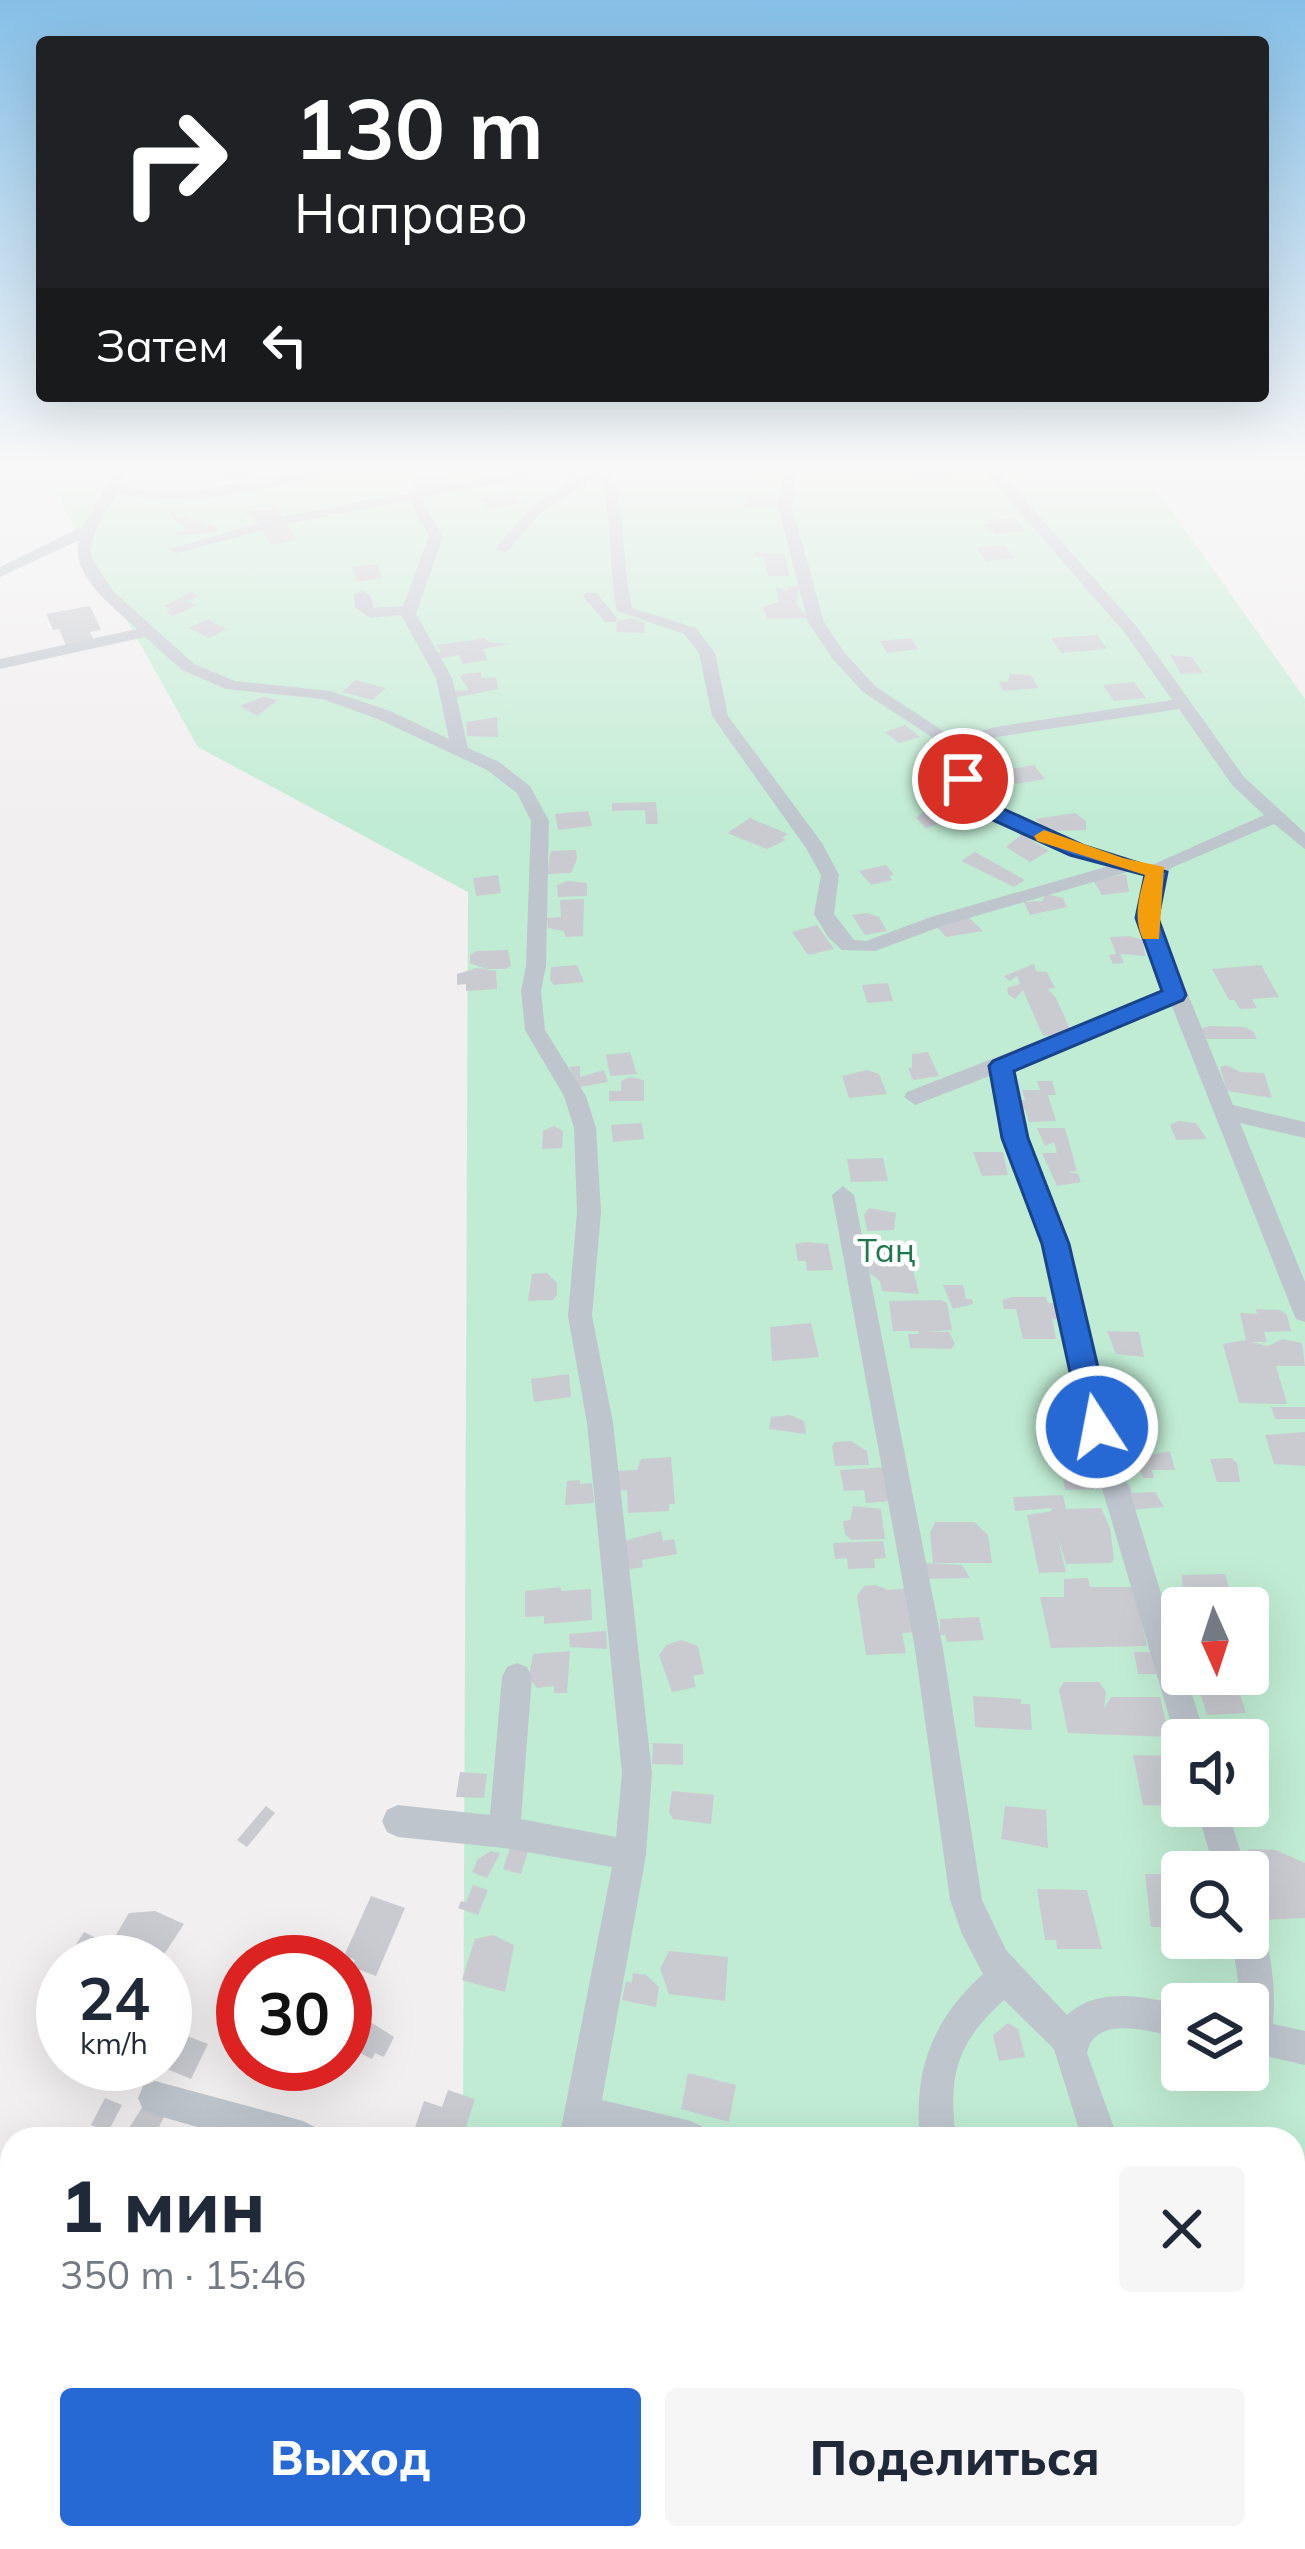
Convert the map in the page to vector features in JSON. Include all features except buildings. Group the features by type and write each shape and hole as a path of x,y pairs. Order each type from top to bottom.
{"street":[{"path":"100,585 202,675 254,690 324,694 460,748 515,782 540,821 536,966 531,991 535,1030 574,1096 585,1128 589,1211 580,1316 600,1424 637,1773 630,1855 579,2127 625,2121 647,2127"},
{"path":"419,585 410,623 444,678 460,748"},
{"path":"619,585 629,615 689,631 707,653 719,716 815,847 830,875 824,914 849,946 868,947 938,921 1128,866"},
{"path":"806,585 816,622 869,689 952,745 995,733 1184,703"},
{"path":"1091,585 1131,630 1221,760 1305,843"},
{"path":"362,595 363,607 370,613 410,610"},
{"path":"610,619 593,600 620,597"},
{"path":"0,664 150,631"},
{"path":"952,745 953,763 970,791 992,812 1077,850 1128,866 1156,872 1275,817"},
{"path":"1156,872 1147,918 1305,1312"},
{"path":"915,1097 1174,995"},
{"path":"1001,1066 1015,1138 1055,1244 1097,1427 1185,1719"},
{"path":"1224,1111 1305,1130"},
{"path":"843,1195 929,1648 975,1936 1005,1977 1071,2042 1096,2127"},
{"path":"504,1832 517,1677"},
{"path":"398,1821 504,1832 630,1855"},
{"path":"937,2127 934,2071 942,2049 977,2001 1005,1977"},
{"path":"1071,2042 1082,2024 1098,2014 1161,2018"},
{"path":"1269,2039 1305,2048"},
{"path":"155,2098 260,2127"}],"green space":[{"name":"Таң","path":"107,585 1224,585 1305,699 1305,2127 463,2127 468,892 198,747"}],"slow traffic":[{"path":"1044,836 1156,872 1147,907 1151,934"}],"route":[{"path":"963,779 992,812 1077,850 1156,872 1147,918 1174,995 1001,1066 1015,1138 1055,1244 1097,1427"}]}
